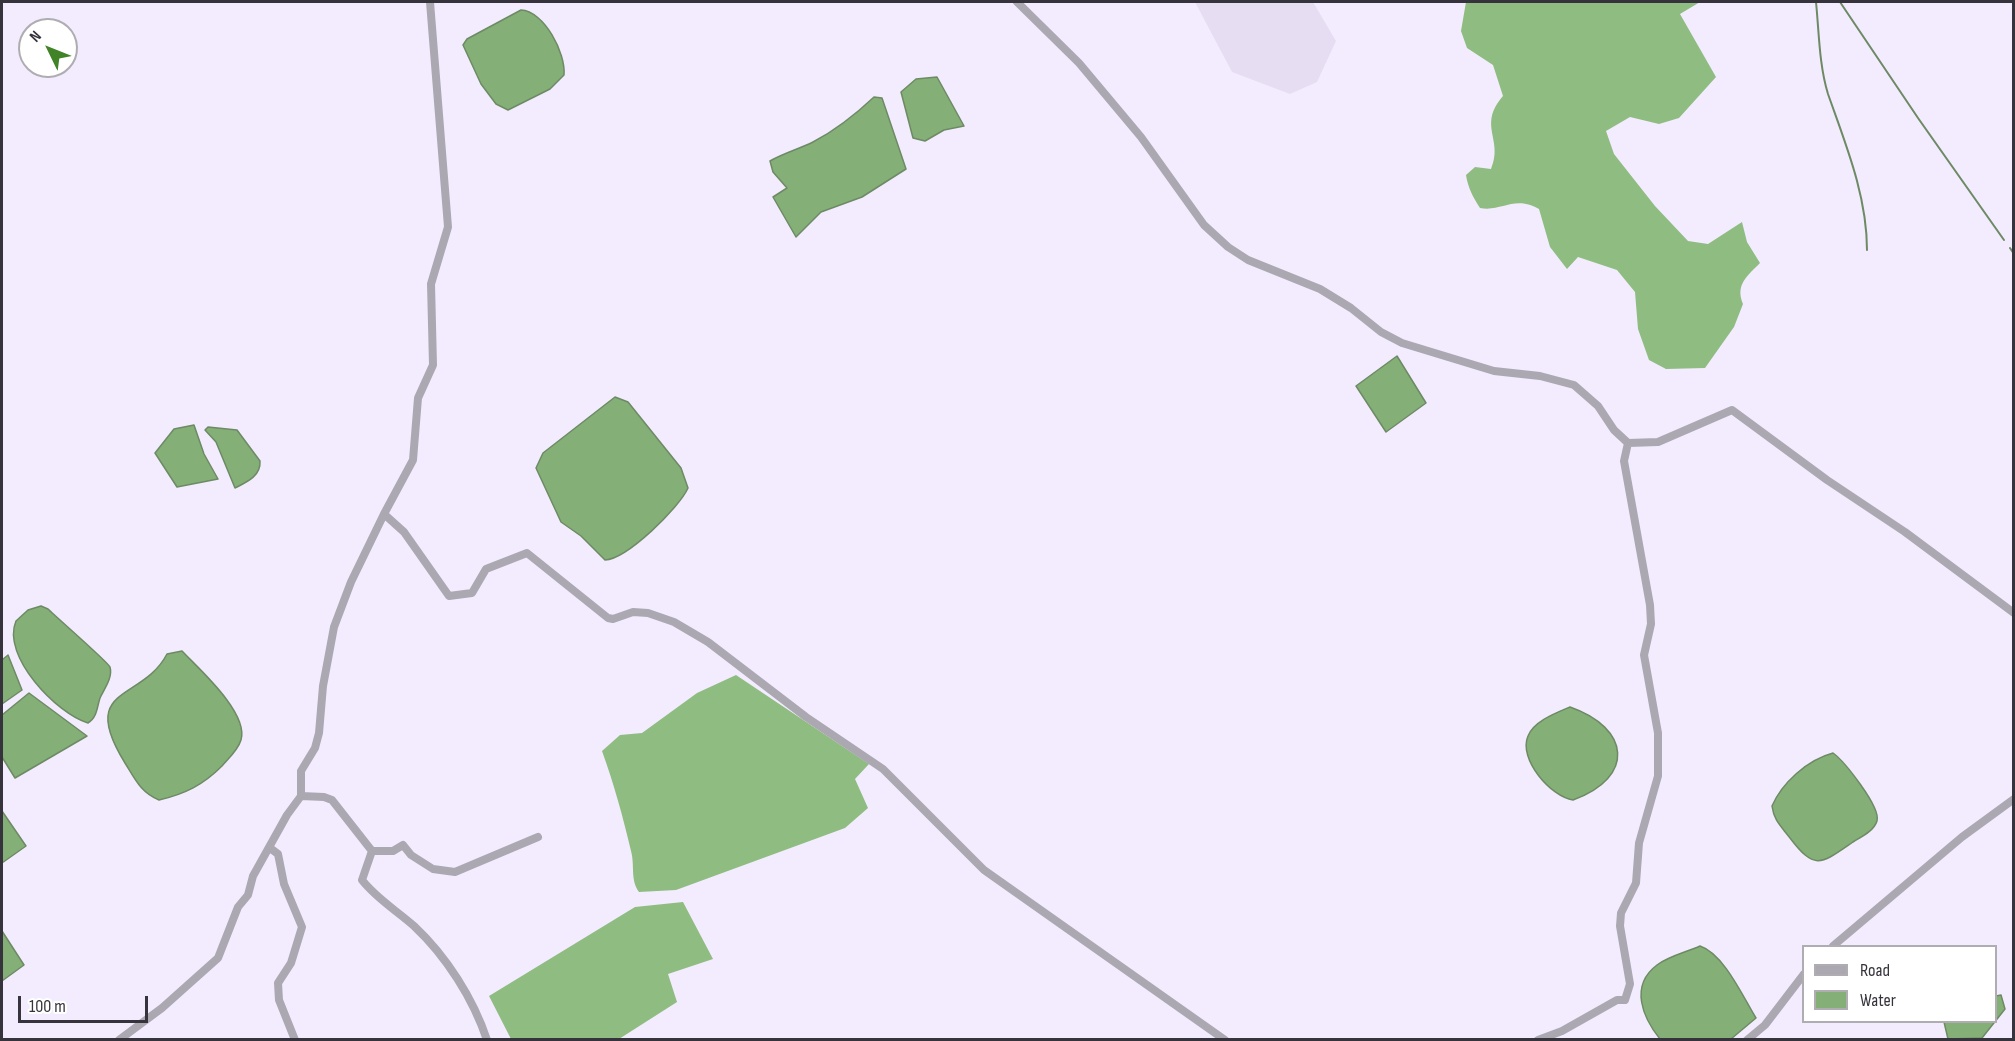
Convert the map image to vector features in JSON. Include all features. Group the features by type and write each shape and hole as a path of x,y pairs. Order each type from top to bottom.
{"street":[{"path":"119,1040 162,1008 218,958 238,908 248,895 253,876 284,820 301,796 301,771 315,748 319,733 323,686 334,627 351,582 413,460 418,398 433,365 431,284 448,227 430,2"},
{"path":"1017,2 1079,63 1141,137 1204,225 1228,247 1248,260 1320,289 1351,308 1381,332 1402,343 1494,372 1540,376 1574,385 1598,406 1614,430 1628,442 1658,441 1731,410 1827,480 1914,538 2013,613"},
{"path":"1538,1040 1562,1031 1617,1000 1625,1000 1630,984 1620,926 1621,913 1636,883 1639,843 1658,776 1658,733 1644,655 1651,624 1650,605 1624,461 1628,442"},
{"path":"384,514 404,532 449,596 472,593 486,569 527,553 608,618 613,619 633,612 648,613 674,622 708,642 806,717 883,769 984,870 1224,1040"},
{"path":"301,796 324,797 332,800 372,851"},
{"path":"1834,945 1962,837 2013,799"},
{"path":"372,851 393,851 403,845 411,855 433,869 455,872 538,837"},
{"path":"270,848 278,854 284,884 302,927 291,963 278,984 279,1000 296,1040"},
{"path":"372,851 362,879 374,896 414,926 446,965 471,1002 487,1040"},
{"path":"1747,1040 1765,1025 1802,975"}],"shaded area":[{"path":"1195,2 1313,2 1336,41 1317,82 1290,94 1232,72"},
{"path":"1466,2 1700,2 1680,14 1716,77 1679,118 1659,124 1630,117 1606,131 1614,154 1655,206 1688,241 1708,244 1742,222 1747,242 1760,263 1741,286 1743,304 1734,327 1705,368 1666,369 1649,360 1638,329 1635,292 1617,270 1578,257 1567,269 1550,247 1539,209 1522,204 1480,208 1471,192 1466,175 1475,167 1491,169 1495,149 1492,116 1503,96 1493,65 1467,48 1461,31"},
{"path":"736,675 869,764 855,779 868,808 845,828 676,890 639,892 636,887 625,826 602,751 620,735 642,733 697,693"},
{"path":"683,902 713,959 668,974 677,1002 619,1039 511,1039 489,996 635,907"}],"water":[{"path":"521,10 538,17 552,35 564,66 564,75 550,89 508,110 496,104 481,84 463,45 467,39"},
{"path":"937,77 964,126 944,130 925,141 913,138 901,92 916,79"},
{"path":"874,97 882,98 906,169 862,197 821,212 796,237 773,197 787,188 773,172 770,161 830,132"},
{"path":"1397,356 1426,403 1386,432 1356,386"},
{"path":"615,397 628,402 681,468 688,488 674,508 639,542 615,557 605,560 581,536 561,522 536,468 543,453"},
{"path":"194,425 204,454 218,479 177,487 155,453 174,429"},
{"path":"208,427 237,430 260,461 256,475 235,488 216,442 205,430"},
{"path":"41,606 48,609 110,667 109,679 95,715 88,723 75,717 48,696 24,666 17,650 14,635 16,621 28,610"},
{"path":"182,651 221,692 238,717 241,740 222,766 201,784 159,800 148,794 135,780 112,738 108,720 111,707 119,697 156,669 167,654"},
{"path":"8,655 22,690 2,704 2,660"},
{"path":"29,693 87,736 15,778 2,757 2,715"},
{"path":"1570,707 1590,716 1605,727 1614,740 1618,753 1616,766 1608,779 1573,800 1555,792 1538,776 1532,766 1526,745 1528,736 1535,726"},
{"path":"1833,753 1853,774 1868,795 1877,814 1877,821 1867,833 1833,855 1819,861 1812,860 1799,849 1778,823 1772,806 1782,789 1796,774 1814,761"},
{"path":"2,811 26,846 2,863"},
{"path":"2,931 24,965 2,981"},
{"path":"1700,946 1709,951 1725,967 1756,1018 1731,1039 1660,1039 1644,1012 1641,992 1643,982 1648,973 1657,965"},
{"path":"2001,995 2005,1009 1997,1019 1997,996"},
{"path":"1944,1023 1994,1023 1982,1038 1948,1039"}],"waterway":[{"path":"1816,2 1825,83 1859,190 1867,250"},
{"path":"1840,2 2004,240"},
{"path":"2010,248 2014,254"}]}
